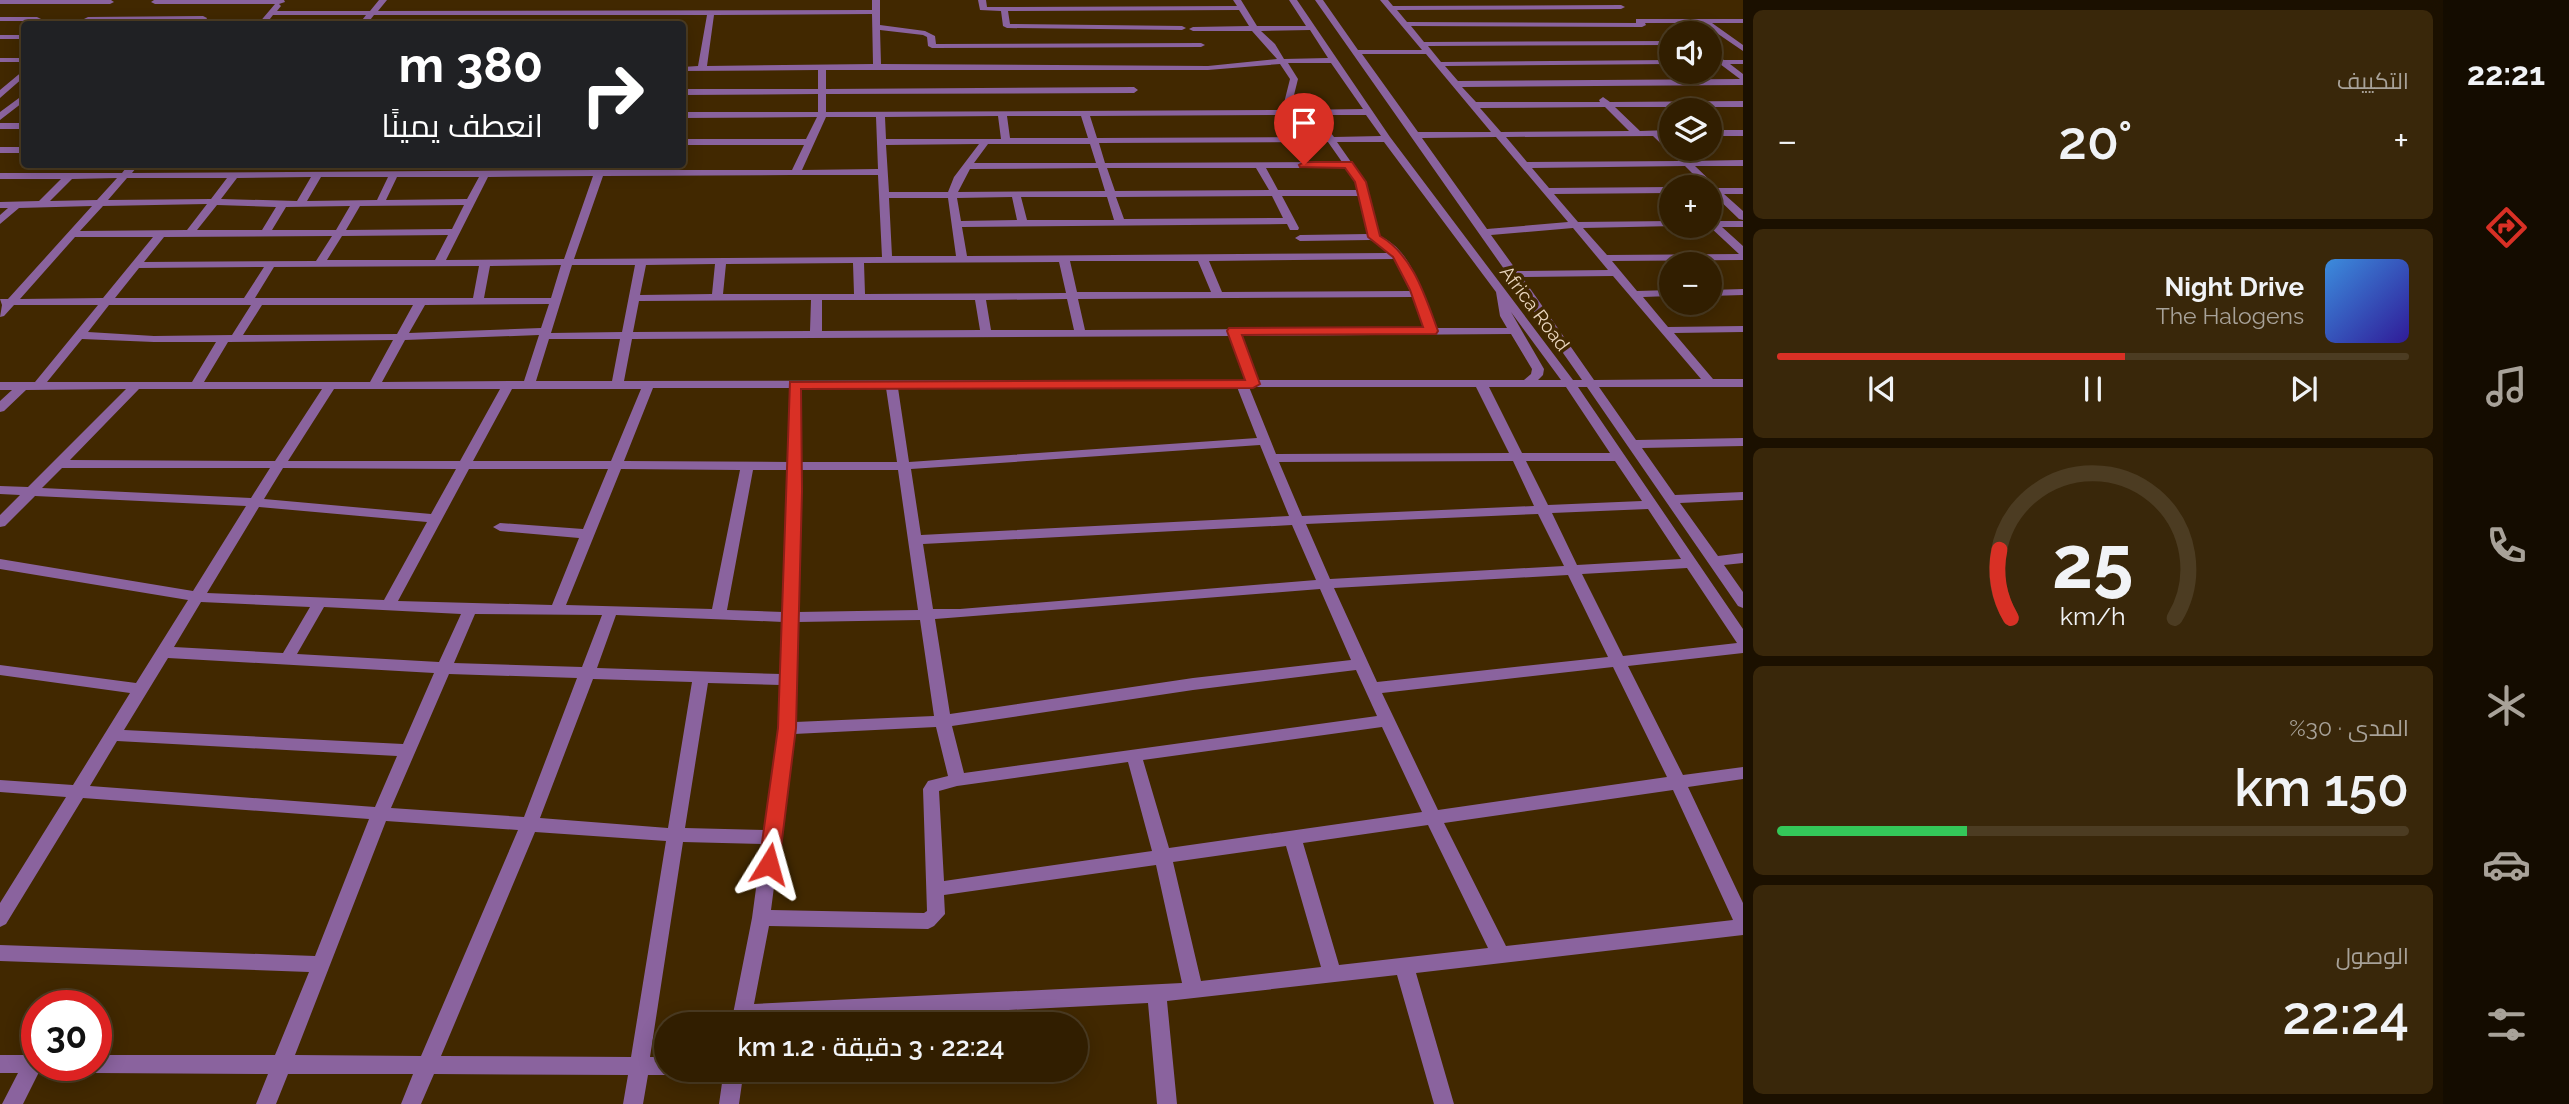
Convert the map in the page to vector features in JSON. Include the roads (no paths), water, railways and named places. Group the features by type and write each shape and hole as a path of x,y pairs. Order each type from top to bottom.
{"street":[{"path":"366,21 383,0"},
{"path":"415,12 423,0"},
{"path":"518,12 526,0"},
{"path":"577,12 581,0"},
{"path":"692,12 695,0"},
{"path":"818,12 819,0"},
{"path":"876,0 877,67"},
{"path":"982,0 985,9 1053,4 1174,9 1243,8"},
{"path":"1154,0 1160,8"},
{"path":"1237,0 1254,28 1283,61 1294,79 1288,103 1291,113 1325,131 1360,182 1374,237"},
{"name":"Africa Road","path":"1293,0 1313,29 1334,50 1387,139 1568,382 1743,640"},
{"name":"Africa Road","path":"1319,0 1743,603"},
{"path":"1384,0 1710,383"},
{"path":"1499,0 1637,134"},
{"path":"1612,0 1659,37"},
{"path":"7,1 111,1"},
{"path":"86,21 111,1"},
{"path":"138,18 157,1 282,1"},
{"path":"265,21 282,1"},
{"path":"98,21 138,18 199,21 218,2"},
{"path":"35,21 59,3"},
{"path":"1053,4 1076,68"},
{"path":"1391,8 1506,7 1693,21"},
{"path":"1004,9 1007,26 1313,29 1332,37 1341,35 1341,32"},
{"path":"1174,9 1182,28"},
{"path":"560,21 565,12"},
{"path":"641,21 644,12"},
{"path":"702,69 711,12"},
{"path":"272,13 875,12"},
{"path":"469,21 475,13"},
{"path":"1405,24 1524,24 1632,16"},
{"path":"0,19 23,21"},
{"path":"1722,22 1743,21"},
{"path":"1026,26 1034,46"},
{"path":"875,27 931,36 938,66"},
{"path":"1193,29 1213,68"},
{"path":"1722,35 1743,50"},
{"path":"0,37 20,37"},
{"path":"1722,42 1743,42"},
{"path":"1420,44 1659,43"},
{"path":"933,46 1201,45"},
{"path":"686,72 702,69 938,66 1213,68 1283,61 1334,50 1427,52"},
{"path":"0,60 21,60"},
{"path":"1438,64 1659,62"},
{"path":"1722,62 1743,62"},
{"path":"1722,63 1743,80"},
{"path":"795,174 821,115 822,67"},
{"path":"1011,68 1020,114"},
{"path":"1127,68 1144,114"},
{"path":"0,95 21,76"},
{"path":"1722,82 1743,80"},
{"path":"1457,84 1659,83"},
{"path":"1711,84 1718,90"},
{"path":"686,92 1135,90"},
{"path":"1727,97 1740,106"},
{"path":"0,101 21,101"},
{"path":"0,117 21,102"},
{"path":"1474,105 1740,106"},
{"path":"686,116 1370,112"},
{"path":"880,114 887,259"},
{"path":"1002,114 1006,142"},
{"path":"1085,115 1120,223"},
{"path":"0,127 21,127"},
{"path":"1654,133 1699,175"},
{"path":"1415,135 1659,133"},
{"path":"1722,133 1743,133"},
{"path":"881,142 1094,142 1228,153 1331,141 1387,139"},
{"path":"686,142 808,142"},
{"path":"962,258 952,195 966,166 985,142"},
{"path":"0,150 21,150"},
{"path":"884,195 1110,194 1176,180 1228,153 1260,166 1349,165"},
{"path":"1525,165 1743,163"},
{"path":"966,166 1101,166 1274,194 1363,193"},
{"path":"1260,166 1311,256"},
{"path":"0,314 6,302 132,168"},
{"path":"0,176 313,171 394,174 438,169 485,174 508,169 883,173"},
{"path":"529,386 568,261 601,169"},
{"path":"301,203 313,171"},
{"path":"190,233 235,174"},
{"path":"380,203 394,174"},
{"path":"439,263 485,174"},
{"path":"41,205 69,176"},
{"path":"1546,191 1659,190"},
{"path":"1722,190 1743,191"},
{"path":"1016,195 1023,224"},
{"path":"1722,198 1743,217"},
{"path":"0,205 214,201 283,204 470,202"},
{"path":"318,265 356,203"},
{"path":"265,233 283,204"},
{"path":"0,221 16,205"},
{"path":"957,224 1290,221"},
{"path":"1484,232 1574,225 1659,224"},
{"path":"1722,224 1743,224"},
{"path":"73,233 456,232"},
{"path":"38,386 160,234"},
{"path":"1722,235 1743,255"},
{"path":"1300,238 1374,237 1390,247 1398,256 1418,295 1431,331"},
{"path":"1602,258 1743,255"},
{"path":"134,265 1398,256"},
{"path":"1202,257 1218,295"},
{"path":"1064,258 1080,332"},
{"path":"858,259 860,295"},
{"path":"617,386 629,336 641,261"},
{"path":"717,298 721,261"},
{"path":"478,301 485,262"},
{"path":"196,386 254,300 271,264"},
{"path":"1514,274 1615,273"},
{"path":"1501,291 1502,309 1538,369 1537,375 1527,383"},
{"path":"1722,293 1743,292"},
{"path":"1633,294 1659,293"},
{"path":"635,298 860,295 1418,295"},
{"path":"816,334 817,296"},
{"path":"980,296 986,332"},
{"path":"374,385 421,301"},
{"path":"6,302 555,302"},
{"path":"1664,330 1743,330"},
{"path":"1234,331 1264,441 1323,584 1501,955"},
{"path":"80,335 154,339 544,334 629,336 1515,331"},
{"path":"0,386 1743,383"},
{"path":"891,384 943,722 957,780"},
{"path":"846,1012 1157,994 1743,925 1678,783 1481,384"},
{"path":"0,919 277,466 331,385"},
{"path":"388,606 467,465 508,385"},
{"path":"743,1012 761,918 787,728 792,617 794,385"},
{"path":"0,408 23,386"},
{"path":"0,523 136,386"},
{"path":"557,610 648,386"},
{"path":"59,464 904,466 1264,441"},
{"path":"1632,444 1743,442"},
{"path":"1272,458 1517,455 1619,457"},
{"path":"719,613 747,466"},
{"path":"0,490 255,502 437,519"},
{"path":"1671,499 1743,496"},
{"path":"915,540 1651,505"},
{"path":"500,527 588,534"},
{"path":"1714,561 1743,558"},
{"path":"0,564 198,597 470,609 611,610 792,617 928,616 1323,584 1690,563"},
{"path":"287,659 319,603"},
{"path":"266,1104 380,814 470,609"},
{"path":"411,1104 530,823 611,610"},
{"path":"1373,688 1743,648"},
{"path":"162,652 445,668 788,680"},
{"path":"787,728 943,722 1193,684 1361,664"},
{"path":"0,670 139,689"},
{"path":"633,1104 701,676"},
{"path":"761,918 928,921 936,914 931,789 934,786 957,780 1388,720"},
{"path":"112,735 409,750"},
{"path":"1134,756 1163,858 1193,988"},
{"path":"936,889 1743,773"},
{"path":"0,786 675,835 773,837"},
{"path":"1293,838 1332,972"},
{"path":"0,953 322,964"},
{"path":"1404,965 1444,1104"},
{"path":"1157,994 1167,1104"},
{"path":"0,1064 21,1064"},
{"path":"112,1064 654,1066"},
{"path":"12,1104 25,1081"},
{"path":"729,1104 732,1082"}]}
